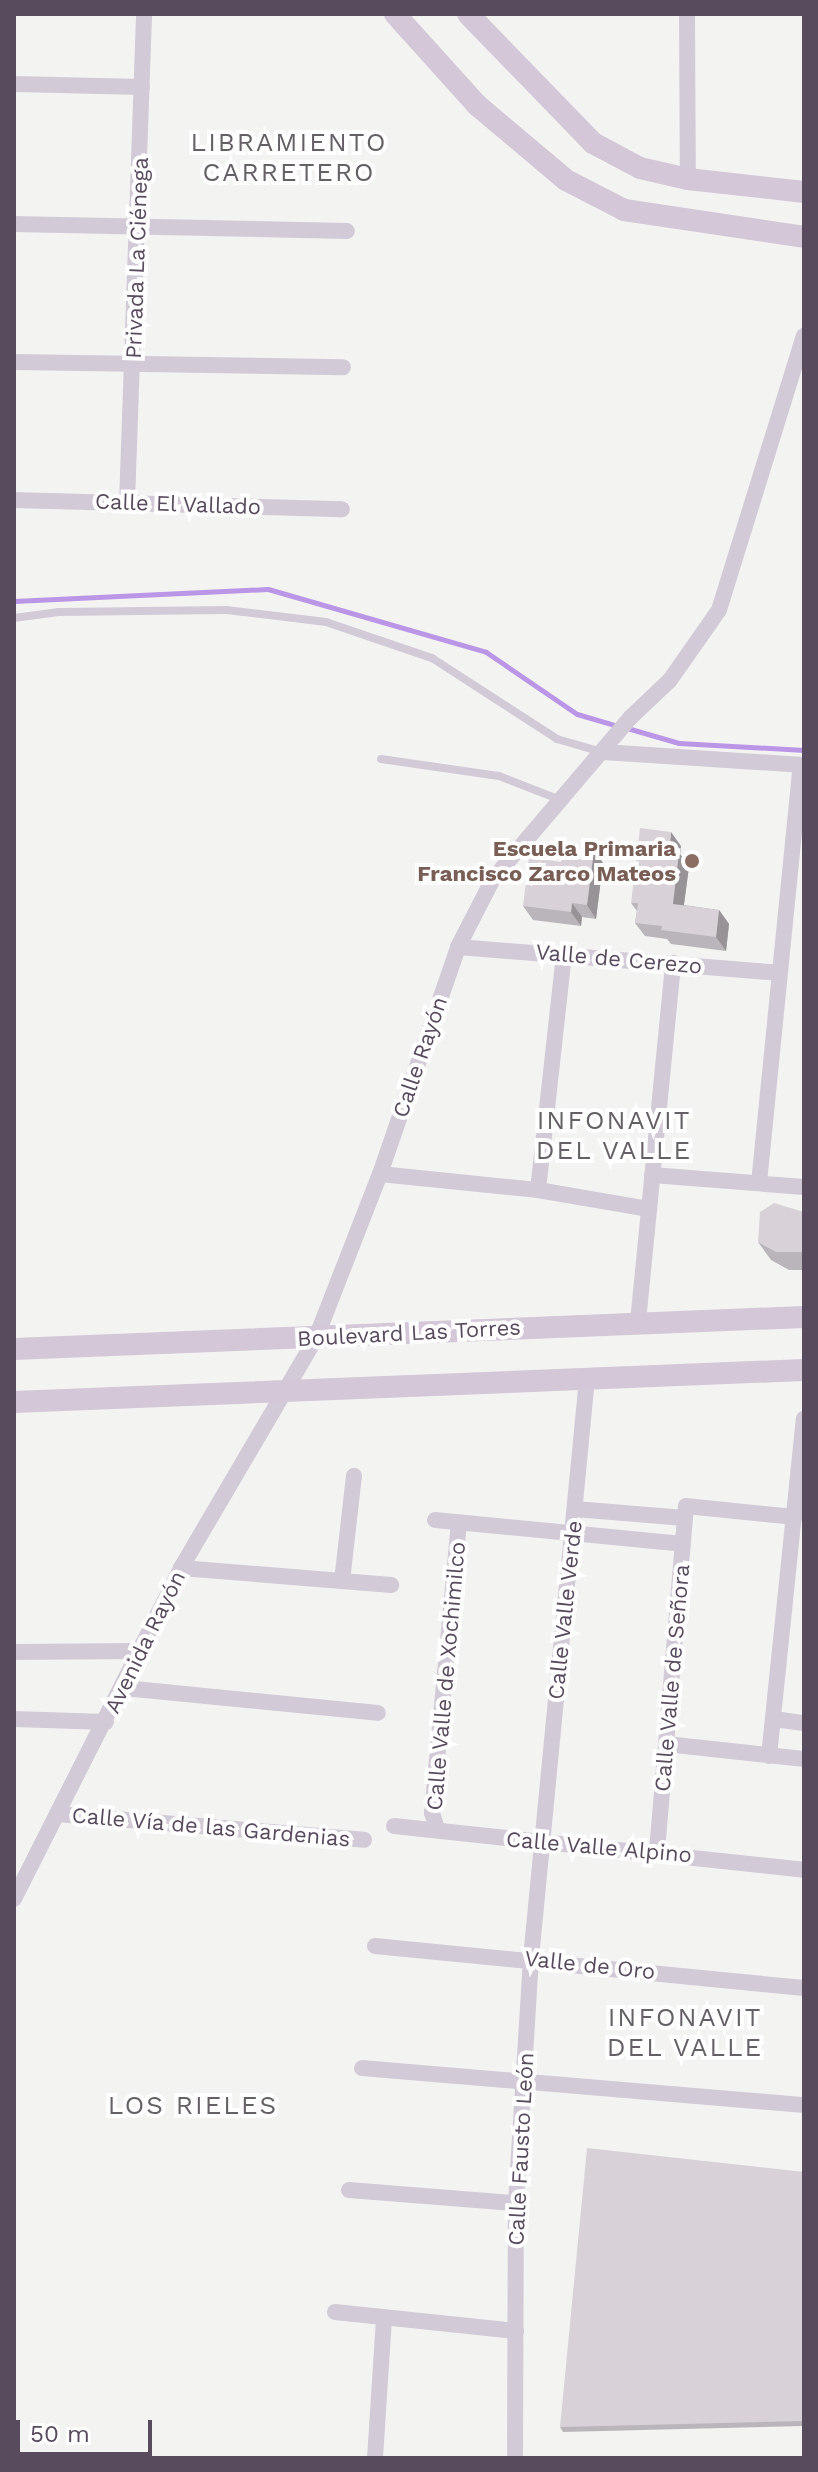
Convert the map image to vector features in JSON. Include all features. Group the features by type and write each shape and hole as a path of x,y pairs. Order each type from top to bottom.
{"street":[{"name":"Privada La Ciénega","path":"127,503 144,14"},
{"path":"395,14 477,105 566,180 624,210 732,230 804,237"},
{"path":"468,14 593,143 640,168 688,179 804,192"},
{"path":"687,14 688,179"},
{"path":"14,84 142,87"},
{"path":"14,224 347,231"},
{"name":"Calle Rayón","path":"286,1391 316,1338 380,1174 458,947 493,879 630,718 670,680 719,610 804,336"},
{"path":"14,362 343,367"},
{"name":"Calle El Vallado","path":"14,500 342,509"},
{"path":"603,752 802,765 796,873 779,973 759,1183"},
{"name":"Valle de Cerezo","path":"458,947 564,953 779,973"},
{"path":"538,1190 564,953"},
{"path":"638,1322 673,963"},
{"path":"380,1174 538,1190 649,1209"},
{"path":"652,1175 804,1187"},
{"name":"Boulevard Las Torres","path":"14,1349 804,1317"},
{"path":"14,1402 804,1370"},
{"name":"Calle Valle Verde","path":"540,1841 587,1379"},
{"name":"Avenida Rayón","path":"14,1899 124,1688 181,1568 286,1391"},
{"path":"769,1756 804,1419"},
{"path":"342,1581 354,1476"},
{"path":"575,1509 794,1517"},
{"name":"Calle Valle de Señora","path":"657,1851 686,1512"},
{"path":"435,1520 573,1530 683,1544"},
{"name":"Calle Valle de Xochimilco","path":"437,1829 432,1813 459,1523"},
{"path":"181,1568 391,1585"},
{"path":"14,1652 141,1651"},
{"path":"124,1688 378,1713"},
{"path":"14,1719 106,1722"},
{"path":"774,1719 804,1723"},
{"path":"666,1744 804,1759"},
{"name":"Calle Vía de las Gardenias","path":"57,1814 364,1840"},
{"name":"Calle Valle Alpino","path":"394,1826 657,1851 804,1870"},
{"name":"Calle Fausto León","path":"515,2458 516,2203 540,1841"},
{"name":"Valle de Oro","path":"375,1946 531,1958 804,1988"},
{"path":"362,2068 524,2078 804,2105"},
{"path":"349,2190 516,2203"},
{"path":"335,2312 516,2331"},
{"path":"375,2458 384,2317"}],"lane":[{"path":"14,618 59,612 226,610 326,622 432,658 557,739 603,752"},
{"path":"381,759 499,776 558,799"}],"building":[{"path":"640,828 671,832 669,852 679,853 673,904 719,910 716,937 661,930 662,926 635,923 638,903 631,903"},
{"path":"563,845 594,850 587,905 572,903 571,912 523,906 529,857 561,862"},
{"path":"774,1203 804,1212 804,1252 776,1252 758,1242 760,1212"},
{"path":"587,2148 804,2172 804,2421 560,2427"}],"waterway":[{"path":"14,601 268,589 486,652 577,714 618,726"},
{"path":"627,728 679,743 804,750"}],"place":[{"name":"Escuela Primaria Francisco Zarco Mateos","path":"692,861"}],"district":[{"name":"LIBRAMIENTO CARRETERO","path":"289,158"},
{"name":"INFONAVIT DEL VALLE","path":"614,1136"},
{"name":"INFONAVIT DEL VALLE","path":"685,2033"},
{"name":"LOS RIELES","path":"193,2106"}]}
